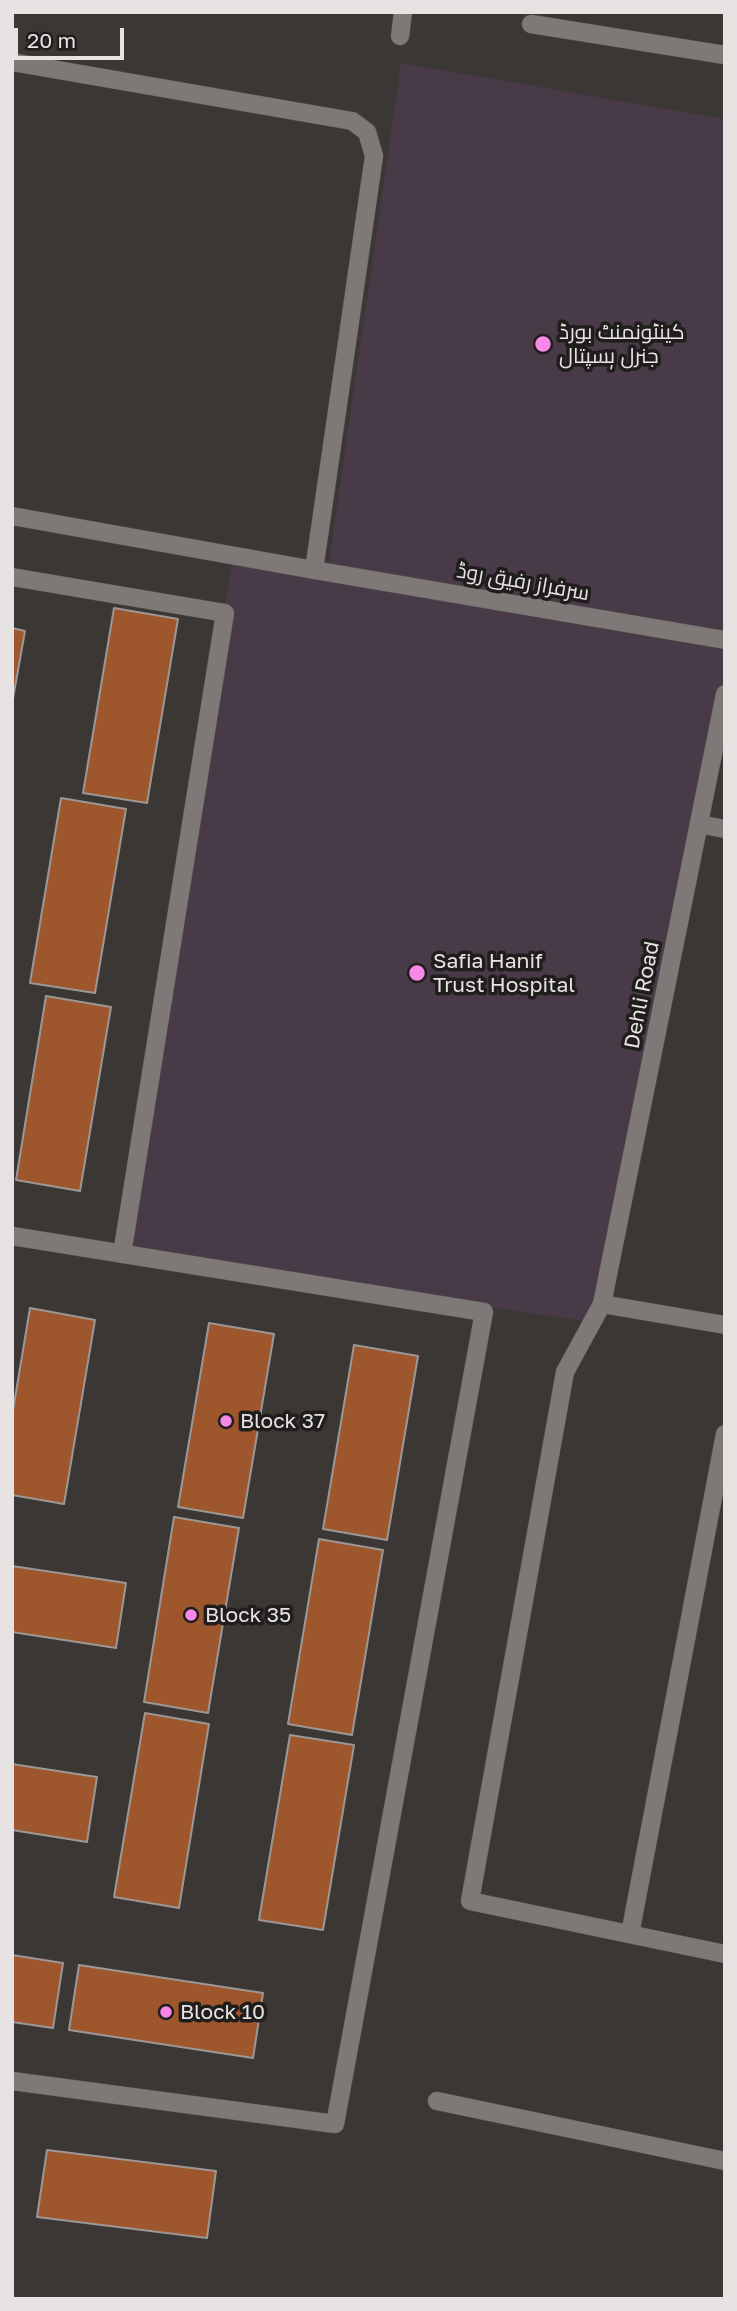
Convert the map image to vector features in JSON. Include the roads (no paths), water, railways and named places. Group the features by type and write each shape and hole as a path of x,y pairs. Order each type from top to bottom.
{"street":[{"path":"400,36 403,12"},
{"path":"531,24 725,55"},
{"path":"12,62 352,121 367,132 374,156 314,570"},
{"name":"سرفراز رفیق روڈ","path":"12,516 725,640"},
{"path":"12,577 225,613 122,1254"},
{"name":"Dehli Road","path":"629,1934 471,1902 565,1371 602,1304 725,694"},
{"path":"699,824 725,829"},
{"path":"12,1236 484,1312 335,2124 12,2081"},
{"path":"602,1304 725,1325"},
{"path":"725,1434 629,1934 725,1954"},
{"path":"437,2101 725,2161"}],"place":[{"name":"کینٹونمنٹ بورڈ جنرل ہسپتال","path":"543,344"},
{"name":"Safia Hanif Trust Hospital","path":"417,973"},
{"name":"Block 37","path":"226,1421"},
{"name":"Block 35","path":"191,1615"},
{"name":"Block 10","path":"166,2012"}]}
